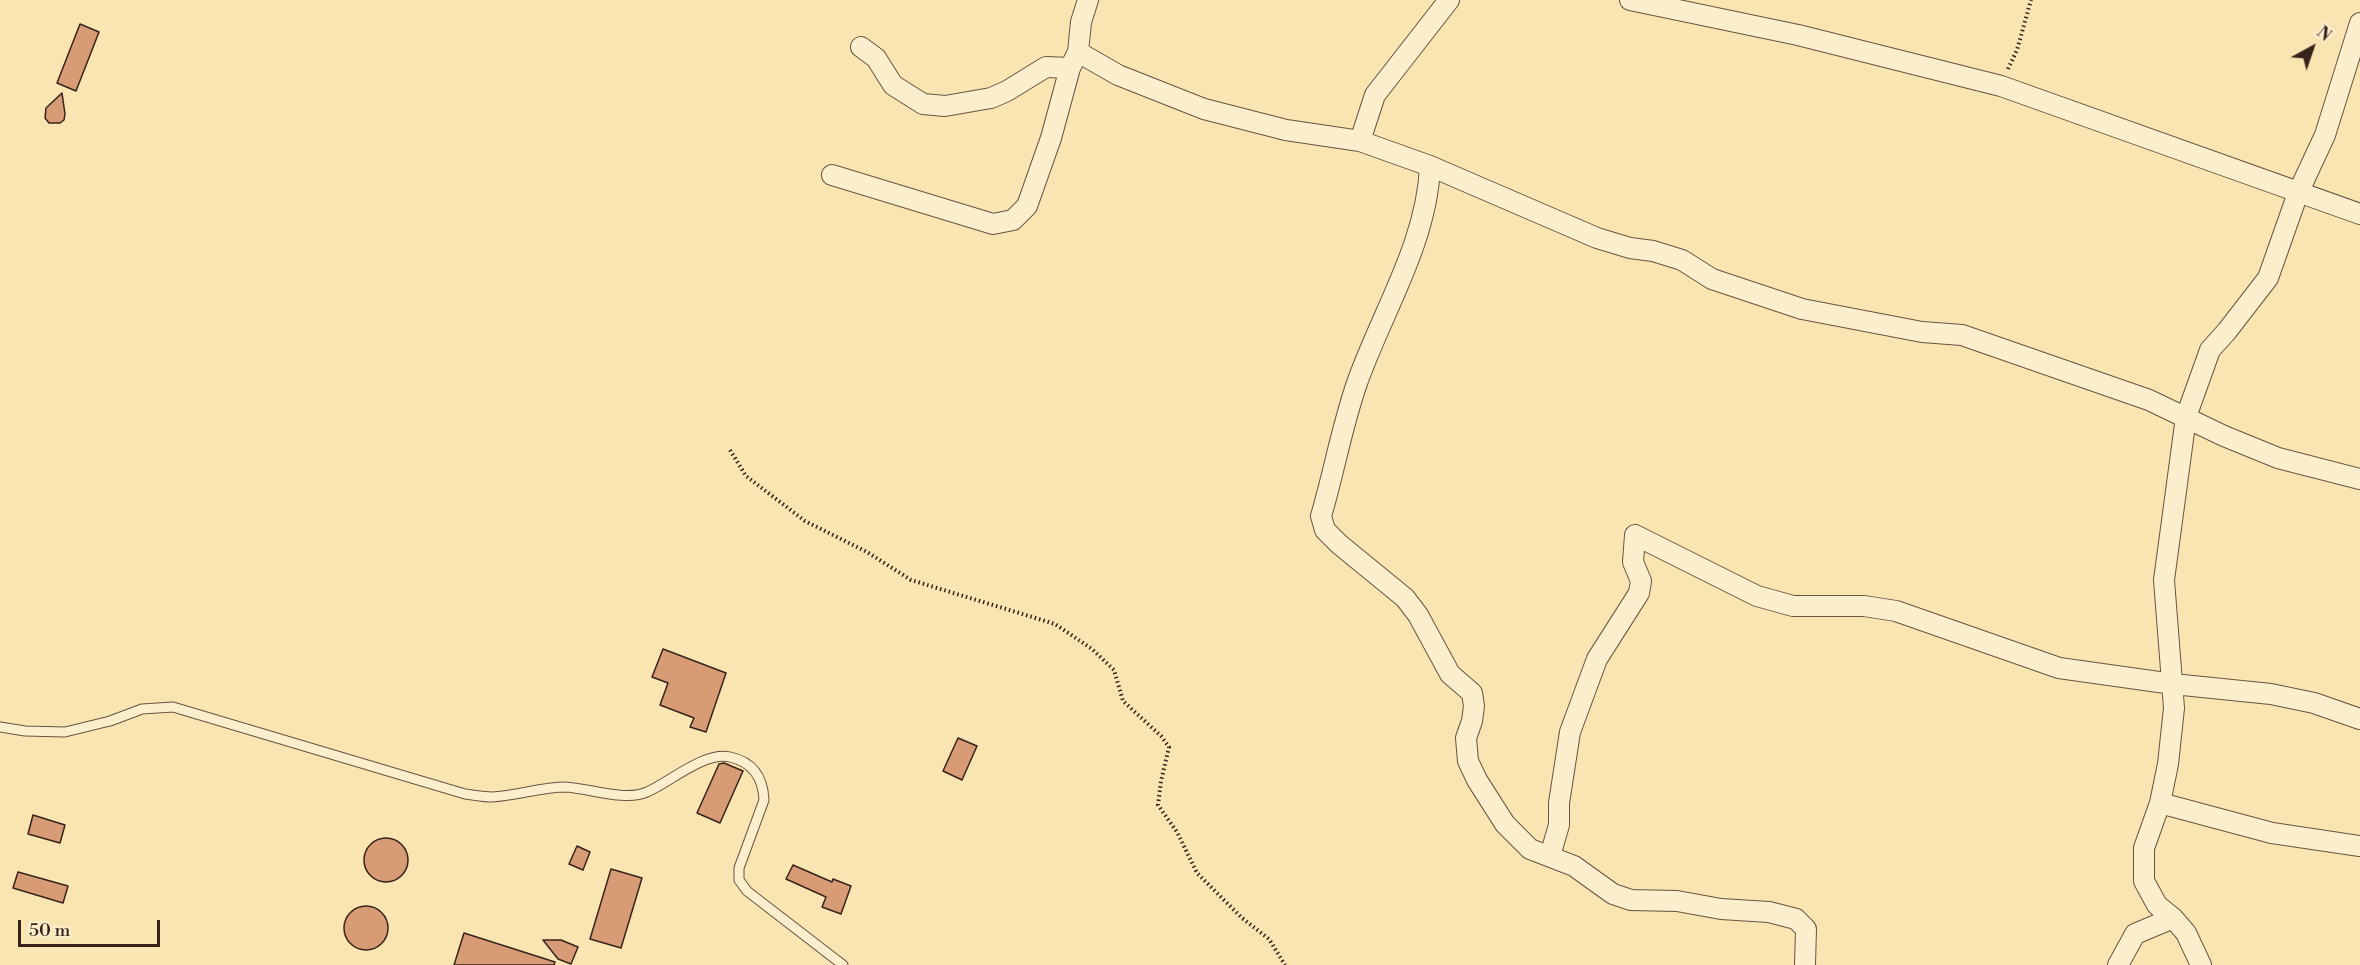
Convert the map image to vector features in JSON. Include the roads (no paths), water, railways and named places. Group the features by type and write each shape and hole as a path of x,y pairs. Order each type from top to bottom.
{"street":[{"path":"832,175 993,224 1012,220 1027,206 1051,138 1074,60 1081,22 1088,0"},
{"path":"1360,141 1375,95 1449,0"},
{"path":"1630,0 1798,35 2001,86 2360,214"},
{"path":"2201,965 2186,933 2157,904 2144,881 2144,848 2160,803 2168,764 2174,708 2164,580 2186,417 2210,350 2268,278 2298,193 2325,135 2360,23"},
{"path":"861,47 876,58 893,85 922,104 945,106 991,98 1046,67 1074,60 1204,109 1286,130 1360,141 1430,166 1597,238 1682,260 1712,279 1803,309 1922,332 1962,335 2110,385 2278,458 2360,478"},
{"path":"1430,166 1425,213 1394,297 1357,383 1321,516 1325,530 1405,598 1418,615 1450,674 1472,693 1474,706 1466,738 1468,761 1505,824 1530,849 1574,866 1612,894 1631,900 1677,901 1721,909 1769,912 1796,919 1806,929 1805,965"},
{"path":"1550,856 1559,825 1559,803 1570,732 1598,659 1639,593 1641,581 1633,562 1635,535 1757,596 1793,606 1864,606 1896,611 2059,668 2173,684 2271,694 2314,703 2360,719"},
{"path":"2160,803 2272,833 2360,846"},
{"path":"2118,965 2135,934 2173,918"}],"lane":[{"path":"0,727 25,731 65,732 110,721 142,709 173,707 465,794 492,797 564,787 624,795 645,794 709,758 730,756 750,766 760,778 764,789 764,800 739,868 739,880 747,891 843,965"}]}
